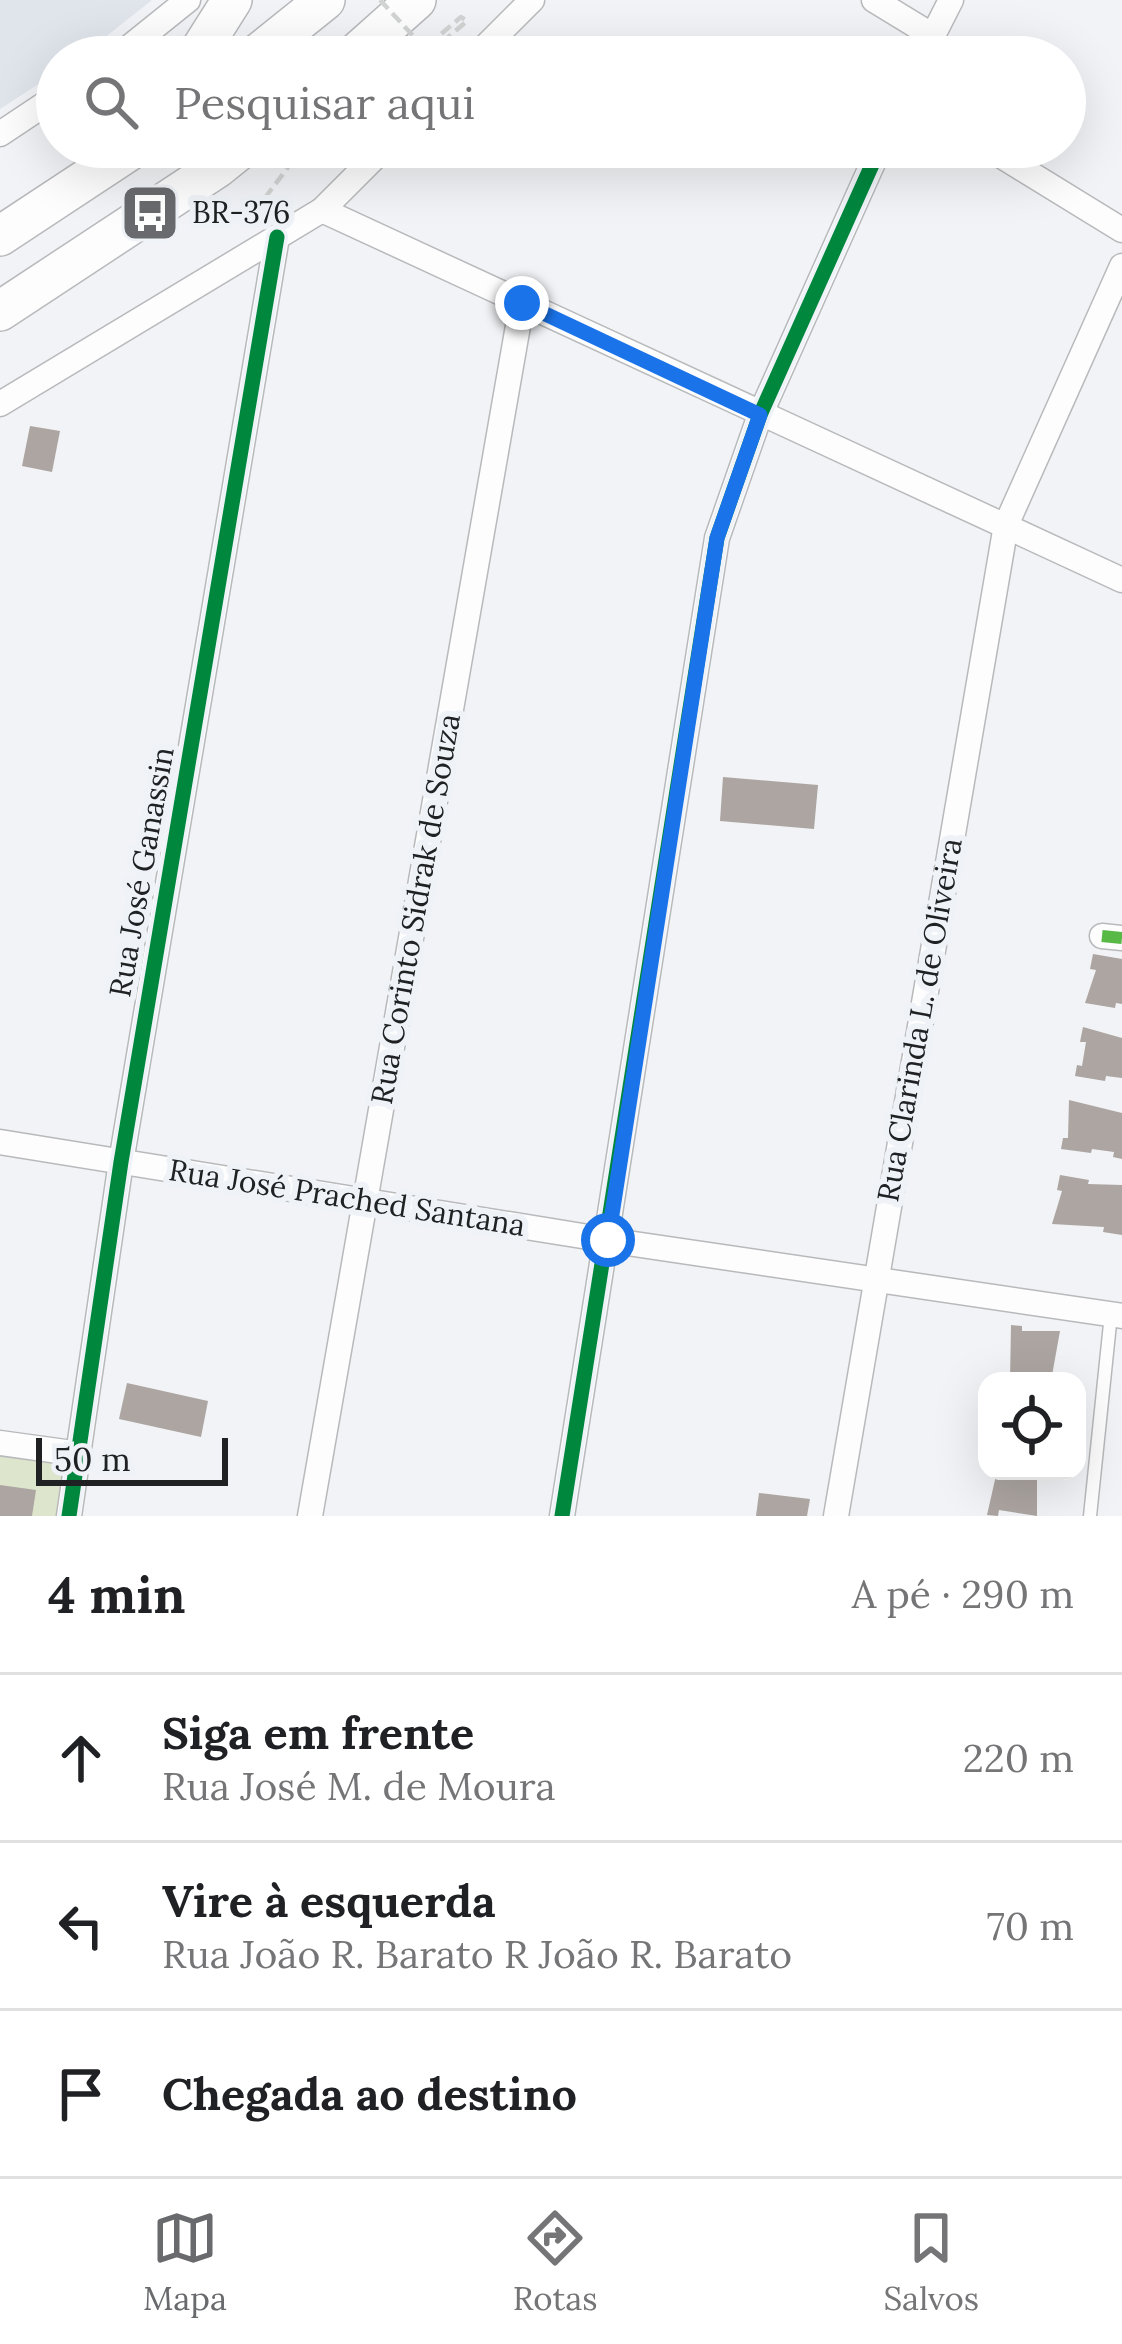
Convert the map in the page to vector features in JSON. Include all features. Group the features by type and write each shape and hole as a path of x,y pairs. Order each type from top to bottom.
{"highway":[{"path":"209,36 232,0"},
{"path":"280,36 325,0"},
{"path":"376,36 416,0"},
{"path":"0,236 103,168"},
{"path":"0,310 217,168"}],"street":[{"path":"143,36 188,0"},
{"path":"496,36 532,0"},
{"path":"874,0 916,36"},
{"path":"933,36 952,0"},
{"path":"0,134 36,110"},
{"path":"0,430 2,402 322,210 364,168"},
{"path":"562,1516 717,538 760,415 871,168"},
{"path":"1021,168 1122,230"},
{"path":"322,210 1122,580"},
{"name":"Rua José Ganassin","path":"69,1516 121,1162 277,238"},
{"name":"Rua Clarinda L. de Oliveira","path":"836,1516 1006,525 1122,266"},
{"name":"Rua Corinto Sidrak de Souza","path":"310,1516 522,303"},
{"name":"Rua José Prached Santana","path":"0,1142 608,1240 1117,1315"},
{"path":"0,1444 80,1454"}],"lane":[{"path":"1090,1516 1117,1315"}],"path":[{"path":"380,0 413,36"},
{"path":"438,36 461,16 467,21 450,36"},
{"path":"238,233 287,168"}],"shaded area":[{"path":"0,0 152,0 107,36 36,36 36,86 0,109"}],"green space":[{"path":"0,1450 73,1460 65,1516 0,1516"}],"building":[{"path":"30,426 60,431 52,472 22,466"},
{"path":"723,777 818,785 814,829 720,821"},
{"path":"1093,954 1122,959 1122,1004 1116,1003 1115,1008 1085,1003 1096,970 1090,969"},
{"path":"1083,1027 1122,1038 1122,1078 1106,1076 1105,1081 1075,1076 1086,1042 1080,1042"},
{"path":"1069,1100 1122,1113 1122,1159 1113,1157 1114,1152 1061,1149 1063,1138 1068,1138"},
{"path":"1060,1175 1089,1180 1088,1184 1122,1185 1122,1235 1103,1232 1104,1227 1052,1224 1062,1191 1057,1190"},
{"path":"1011,1325 1022,1326 1022,1331 1060,1331 1053,1372 1010,1372"},
{"path":"127,1383 208,1401 201,1437 119,1419"},
{"path":"995,1480 1037,1480 1037,1516 999,1510 998,1516 987,1515"},
{"path":"0,1485 36,1490 32,1516 0,1516"},
{"path":"759,1493 810,1499 807,1516 756,1516"}],"marked path":[{"path":"1102,936 1122,938"}],"cycle path":[{"path":"562,1516 717,538 760,415 871,168"},
{"path":"69,1516 121,1162 277,237"}],"place":[{"name":"BR-376","path":"150,213"}],"route":[{"path":"522,303 760,415 717,538 608,1240"}]}
